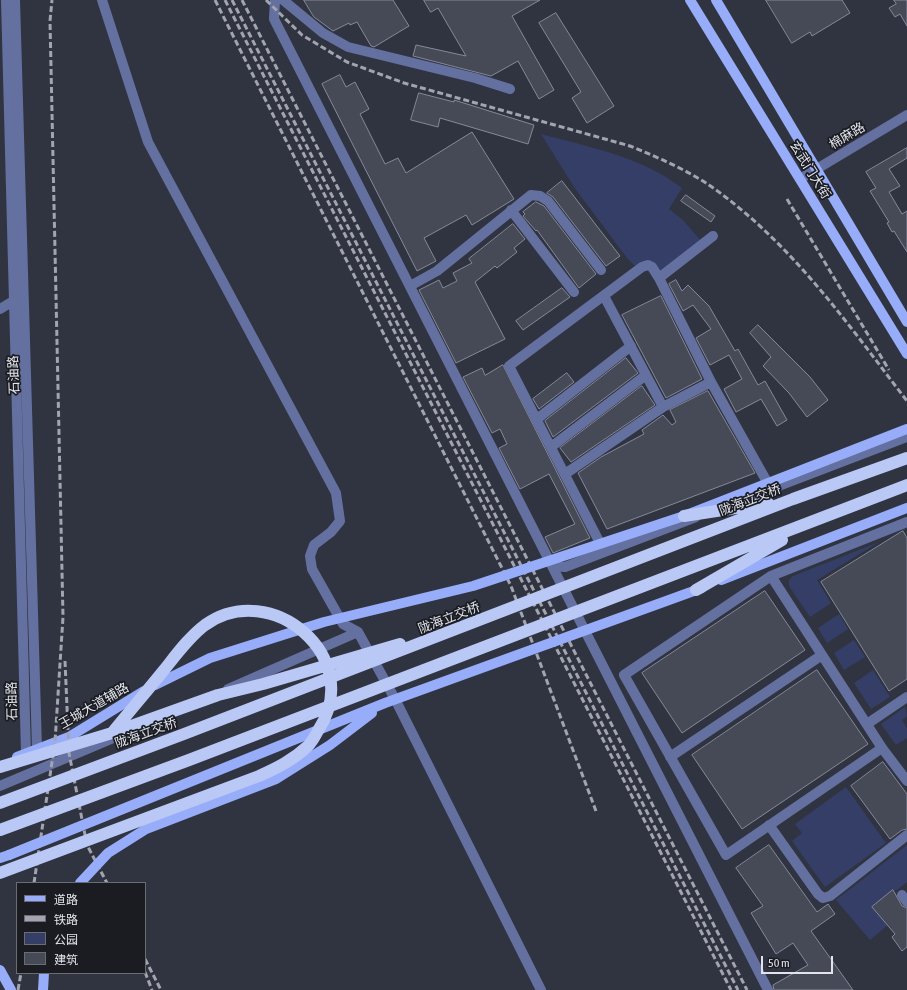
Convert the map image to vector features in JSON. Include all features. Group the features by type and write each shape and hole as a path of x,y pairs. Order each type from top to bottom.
{"highway":[{"name":"陇海立交桥","path":"0,803 486,618 793,499 907,458"},
{"path":"0,830 226,746 907,485"},
{"path":"684,516 793,499"},
{"path":"696,590 815,520"},
{"path":"0,873 259,776 294,758 309,745 329,710 331,690 328,669 317,645 301,630 274,615 256,611 241,611 205,625 181,648 112,733"},
{"path":"0,767 112,733 218,695 262,684 486,618"}],"main road":[{"name":"玄武门大街","path":"690,0 907,354"},
{"name":"玄武门大街","path":"716,0 907,322"},
{"name":"王城大道辅路","path":"0,763 69,737 155,685 210,658 324,622 473,586 684,516 907,429"},
{"path":"0,858 385,703 696,590 907,509"},
{"path":"81,882 108,853 146,829 276,778 330,745 385,703"},
{"path":"0,970 11,990"},
{"path":"43,990 44,974"}],"street":[{"name":"石油路","path":"6,0 20,300 37,749"},
{"name":"石油路","path":"15,0 26,753"},
{"path":"102,0 148,142 336,493 340,521 331,532 314,545 310,556 312,570 343,624 358,632 395,698 541,990"},
{"path":"275,0 274,19 768,990"},
{"path":"282,0 323,34 348,47 475,78 510,89"},
{"name":"棉麻路","path":"800,179 907,115"},
{"path":"410,286 437,271 531,195 540,196 548,200 601,270"},
{"path":"511,210 574,292"},
{"path":"659,278 713,236"},
{"path":"605,552 509,366 642,267 648,265 652,267 659,278 711,382 771,489"},
{"path":"604,296 663,407"},
{"path":"0,309 20,300"},
{"path":"536,419 631,346"},
{"path":"551,447 646,375"},
{"path":"565,474 663,407 711,382"},
{"path":"552,566 566,567 907,438"},
{"path":"882,748 726,855 624,675 771,576 907,522"},
{"path":"584,629 780,557"},
{"path":"771,576 882,748 907,781"},
{"path":"0,786 358,632"},
{"path":"670,757 822,655"},
{"path":"867,724 907,697"},
{"path":"769,825 818,894 823,898 830,896 907,835"}],"green space":[{"path":"541,134 614,154 650,168 666,177 682,188 669,209 683,220 702,242 654,278 647,268 638,269 627,258 574,187"},
{"path":"879,542 817,580 831,603 810,617 789,586 789,580 793,576"},
{"path":"839,614 848,629 827,643 818,628"},
{"path":"854,640 865,657 844,670 834,653"},
{"path":"873,670 890,697 871,709 854,683"},
{"path":"905,707 907,716 902,720 907,728 907,738 896,745 881,724"},
{"path":"846,787 886,843 825,887 792,841 802,833 795,824"},
{"path":"907,845 907,882 897,890 893,890 873,907 888,925 870,940 836,900"}],"building":[{"path":"304,0 393,0 409,26 374,47 371,46 357,22 350,25 349,23 333,31 314,17"},
{"path":"424,0 540,0 512,16 554,90 539,99 518,61 491,76 413,56 416,45 466,56 438,8 431,12"},
{"path":"766,0 842,0 850,13 812,36 810,32 792,43"},
{"path":"894,0 907,0 907,26 900,14 895,17 889,8 896,4"},
{"path":"556,13 614,106 587,123 572,98 581,92 539,23"},
{"path":"340,75 346,87 355,82 369,109 360,114 385,164 398,158 406,173 472,132 514,199 472,225 466,215 424,238 436,261 417,271 322,84"},
{"path":"419,93 454,102 454,100 534,125 528,144 440,118 438,127 411,120"},
{"path":"907,148 907,158 889,169 900,186 889,192 902,214 907,211 907,252 894,231 892,232 887,223 889,222 870,191 876,188 866,172"},
{"path":"562,181 620,256 606,266 553,197 547,193"},
{"path":"686,195 715,216 711,222 681,201"},
{"path":"536,202 544,206 596,274 579,288 537,230 536,231 523,216 525,214 523,212"},
{"path":"513,224 525,239 514,248 517,252 497,268 495,266 475,282 505,339 456,363 419,290 439,280 443,288 457,281 453,273 472,263 469,259"},
{"path":"676,280 682,291 688,285 709,306 735,351 738,349 758,385 765,381 787,420 777,426 761,399 736,412 724,389 742,379 729,355 710,365 696,338 711,329 693,305 683,311 669,284"},
{"path":"562,288 570,297 523,330 516,321"},
{"path":"661,296 702,379 666,398 622,315"},
{"path":"758,325 810,377 828,400 807,417 789,393 763,366 771,357 750,333"},
{"path":"626,358 638,373 553,437 545,421"},
{"path":"503,365 590,538 553,553 545,537 575,524 549,474 520,489 499,448 507,444 500,429 492,433 463,377 482,368 485,375"},
{"path":"567,373 574,382 539,409 533,399"},
{"path":"642,386 655,405 571,462 560,448"},
{"path":"708,391 755,473 607,529 578,473 601,457 644,434 642,430 663,415 672,425 676,422 670,410"},
{"path":"903,531 907,538 907,679 889,691 821,582"},
{"path":"765,591 805,650 682,733 642,673"},
{"path":"817,670 868,744 742,829 692,755"},
{"path":"883,762 907,794 907,829 902,830 890,839 851,786"},
{"path":"769,845 817,912 828,904 835,914 811,931 853,990 774,990 773,985 808,965 793,943 776,954 751,913 763,906 736,868"},
{"path":"893,890 902,906 907,908 907,947 902,951 892,937 895,934 872,907"}],"railway":[{"path":"34,882 55,742 63,617 50,21 52,0"},
{"path":"215,0 511,586 596,811"},
{"path":"225,0 731,990"},
{"path":"232,0 738,990"},
{"path":"242,0 747,990"},
{"path":"266,0 302,35 347,62 404,83 630,146 650,154 700,179 739,207 792,258 840,313 907,401"},
{"path":"787,199 889,370"},
{"path":"65,661 69,753 87,845 106,882"},
{"path":"146,961 161,990"},
{"path":"18,990 21,974"},
{"path":"146,974 152,990"}]}
